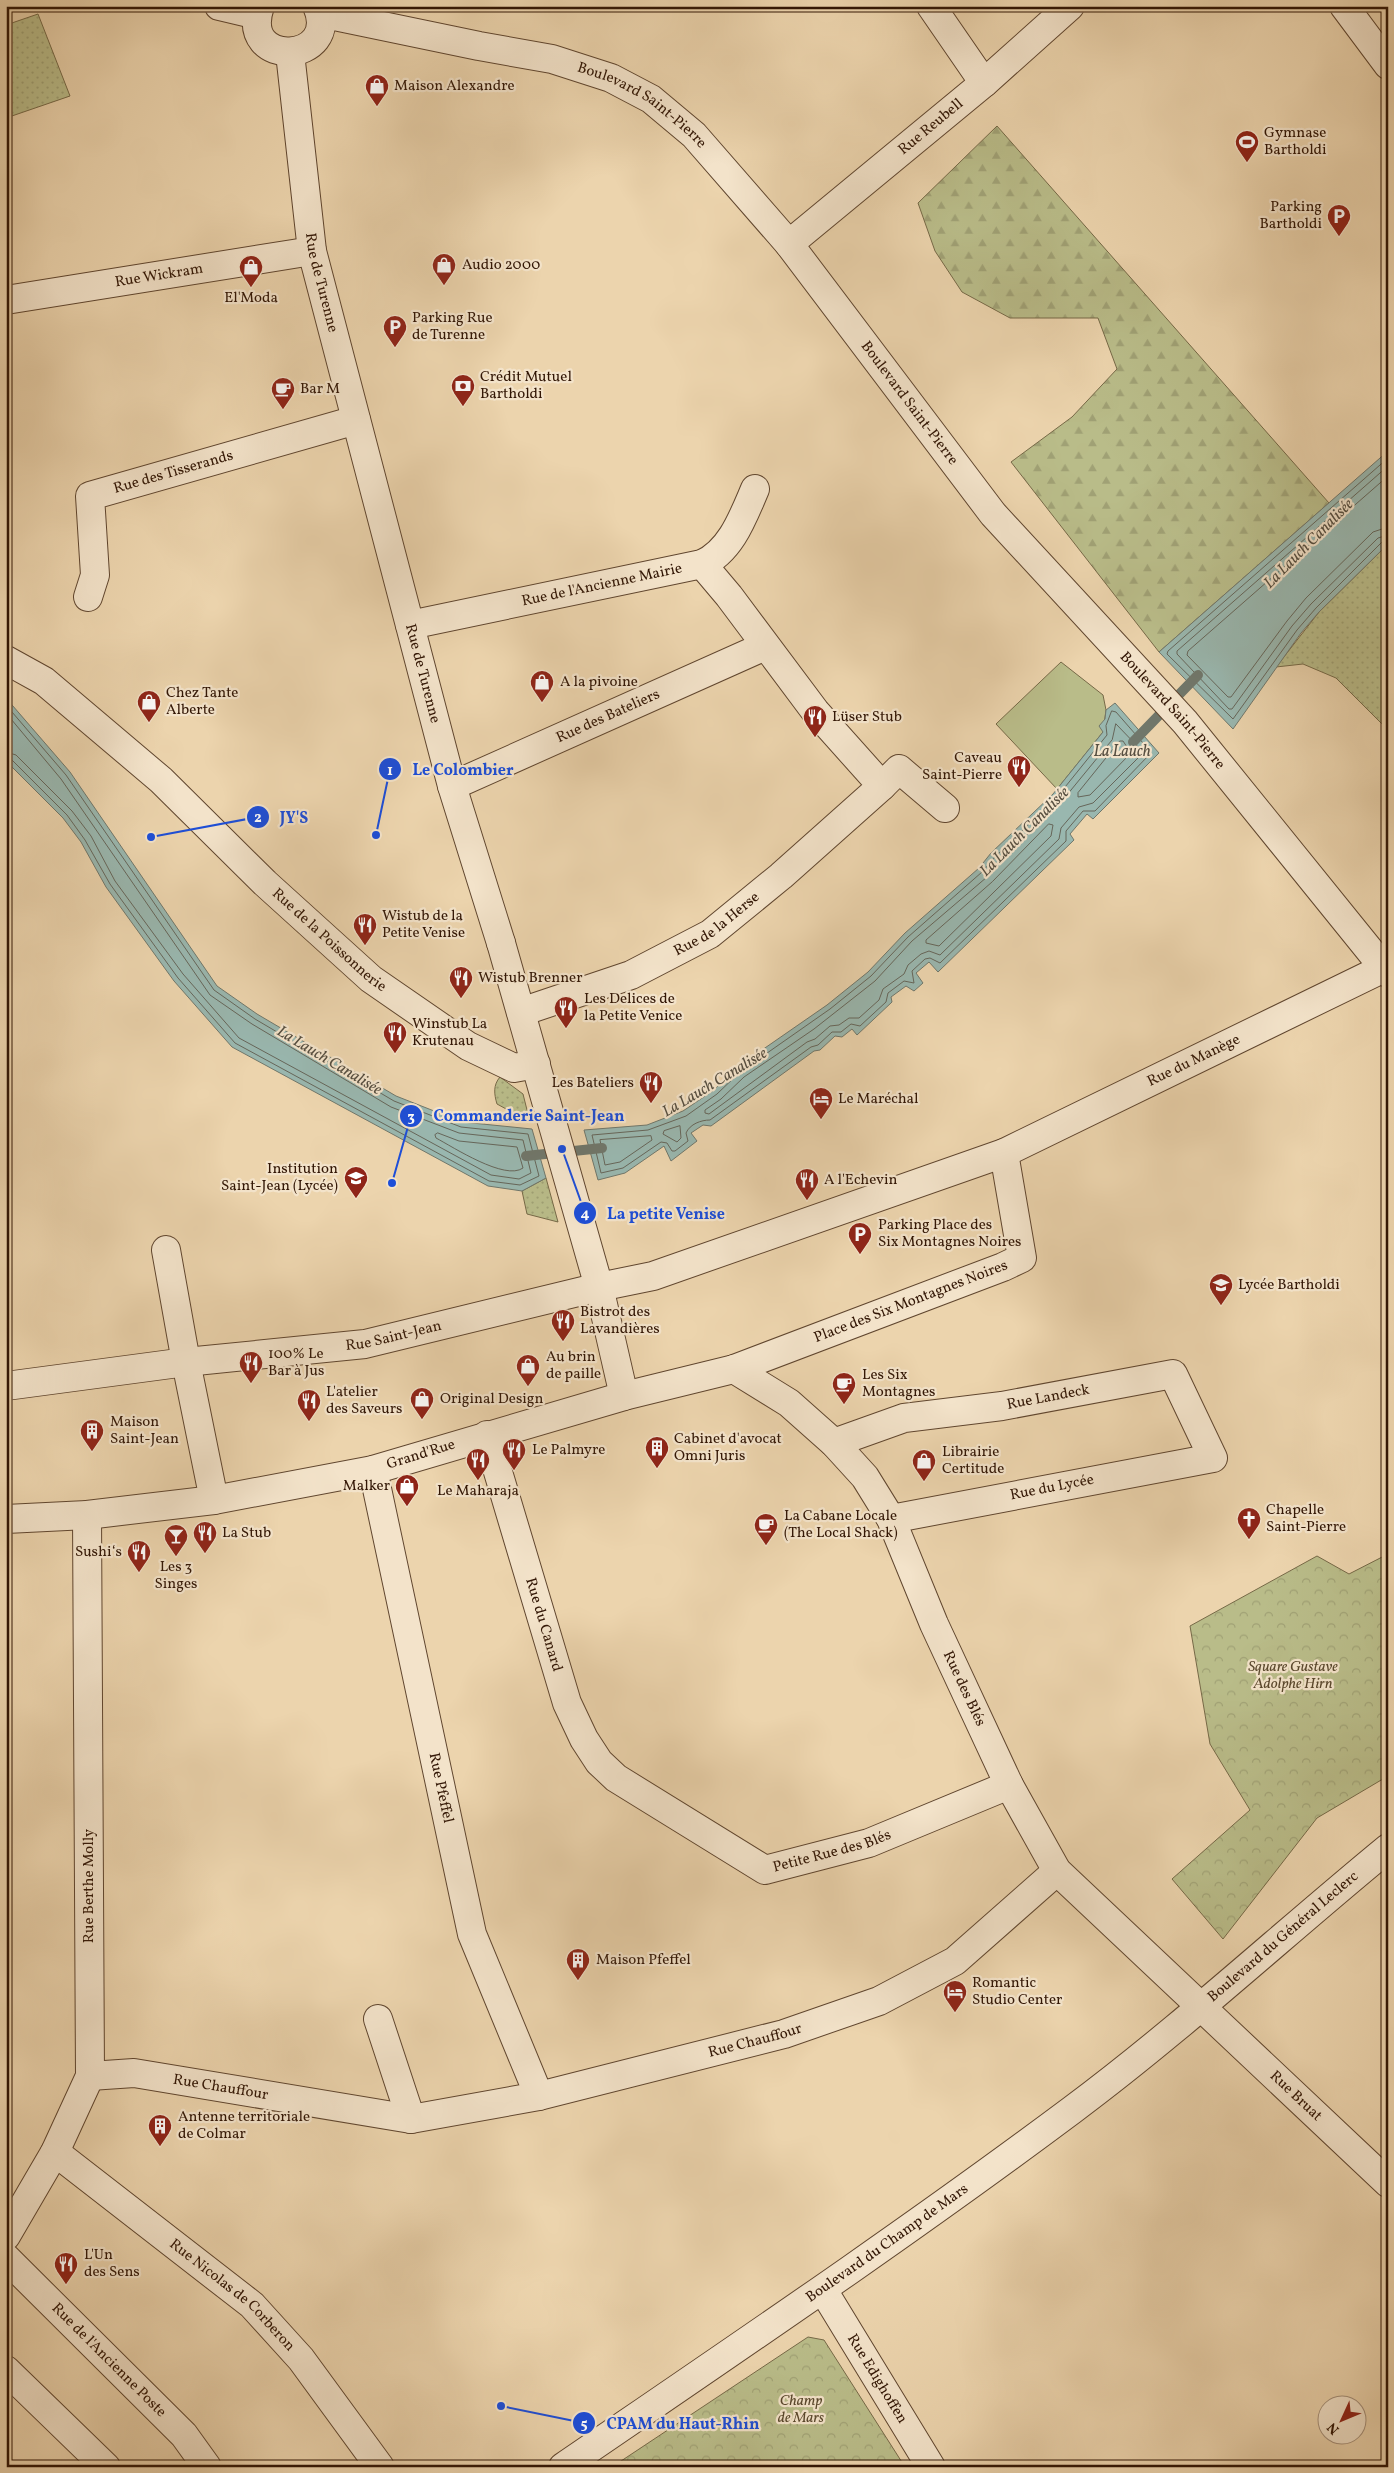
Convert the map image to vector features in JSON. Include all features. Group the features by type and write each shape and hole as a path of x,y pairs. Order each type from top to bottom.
{"street":[{"path":"219,6 259,11 256,26 266,44 274,50 290,53 304,49 312,43 320,24 318,10"},
{"path":"931,6 984,83"},
{"name":"Rue Reubell","path":"789,244 984,83 1070,6"},
{"path":"1344,6 1388,65"},
{"name":"Boulevard Saint-Pierre","path":"318,10 479,46 552,59 611,78 651,99 694,135 789,244 993,514 1185,722 1386,969"},
{"name":"Rue de Turenne","path":"290,53 312,252 452,786 521,1012 599,1287"},
{"name":"Rue Wickram","path":"6,300 312,252"},
{"name":"Rue des Tisserands","path":"88,597 95,574 90,496 356,420"},
{"name":"Rue de l'Ancienne Mairie","path":"410,625 702,564 715,559 727,544 742,519 755,489"},
{"path":"702,564 729,596 815,711 882,786"},
{"name":"Rue des Bateliers","path":"452,786 765,646"},
{"name":"Rue de la Poissonnerie","path":"6,660 44,681 147,768 265,882 371,979 468,1046 514,1068 536,1064"},
{"name":"Rue de la Herse","path":"521,1012 631,975 710,934 781,876 882,786 899,768 946,808"},
{"name":"Rue du Manège","path":"1004,1153 1386,969"},
{"path":"624,1396 599,1287 653,1276 1004,1153"},
{"name":"Place des Six Montagnes Noires","path":"624,1396 734,1369 1003,1267 1022,1258 1004,1153"},
{"path":"166,1250 214,1500"},
{"name":"Rue Saint-Jean","path":"6,1386 186,1362 365,1344 599,1287"},
{"name":"Rue des Blés","path":"734,1369 789,1403 834,1443 865,1477 891,1519 934,1624 1009,1785 1058,1871 1203,2007"},
{"name":"Rue Landeck","path":"834,1443 904,1418 1002,1406 1173,1374 1213,1458"},
{"name":"Grand'Rue","path":"6,1519 86,1515 214,1500 373,1470 624,1396"},
{"name":"Rue du Canard","path":"487,1435 567,1703 584,1739 599,1762 636,1792"},
{"name":"Rue du Lycée","path":"891,1519 1213,1458"},
{"name":"Rue Pfeffel","path":"373,1470 472,1934 539,2096"},
{"name":"Rue Berthe Molly","path":"6,2236 55,2152 90,2076 86,1515"},
{"name":"Petite Rue des Blés","path":"636,1792 764,1870 869,1843 1009,1785"},
{"name":"Boulevard du Général Leclerc","path":"1203,2007 1388,1848"},
{"name":"Rue Chauffour","path":"90,2076 134,2074 411,2119 539,2096 784,2034 879,2001 955,1961 1058,1871"},
{"name":"Rue Bruat","path":"1203,2007 1388,2183"},
{"name":"Boulevard du Champ de Mars","path":"563,2467 823,2290 1073,2109 1203,2007"},
{"path":"378,2019 411,2119"},
{"name":"Rue Nicolas de Corberon","path":"55,2152 252,2305 301,2359 380,2467"},
{"name":"Rue de l'Ancienne Poste","path":"6,2258 184,2435 207,2467"},
{"name":"Rue Edighoffen","path":"823,2290 931,2467"},
{"path":"6,2370 106,2467"}],"green space":[{"path":"38,14 70,96 6,118 6,25"},
{"path":"997,126 1329,503 1159,652 1011,462 1072,417 1117,369 1098,318 1010,318 962,292 935,251 918,203"},
{"path":"1388,544 1388,730 1336,678 1303,664 1276,667 1319,612"},
{"path":"1061,662 1103,695 1106,710 1103,732 1057,789 996,724"},
{"path":"500,1077 523,1094 530,1122 497,1104 495,1090 496,1083"},
{"path":"546,1178 558,1222 527,1214 522,1191"},
{"name":"Square Gustave Adolphe Hirn","path":"1388,1554 1388,1776 1317,1818 1223,1939 1172,1879 1250,1810 1210,1744 1190,1626 1317,1556 1349,1574"},
{"name":"Champ de Mars","path":"808,2337 824,2340 905,2467 612,2467"}],"water":[{"path":"1388,451 1388,544 1319,612 1301,633 1233,729 1159,652"},
{"path":"6,698 70,772 217,986 257,1014 396,1096 462,1122 532,1129 546,1178 522,1191 488,1186 232,1047 174,981 106,887 81,842 63,818 6,761"},
{"name":"La Lauch","path":"1115,703 1159,753 1093,819 1087,814 1070,834 1074,840 938,972 929,962 916,973 923,983 914,991 906,986 891,997 892,1002 857,1035 852,1029 842,1037 835,1036 820,1050 814,1051 711,1126 703,1125 691,1133 697,1141 671,1161 664,1146 625,1173 598,1180 584,1130 647,1125 683,1111 714,1090 736,1068 827,1005 868,972 905,933 979,868 991,853 1053,794 1103,732 1099,726 1105,719 1106,710"}],"waterway":[{"name":"La Lauch Canalisée","path":"1133,742 1198,675"},
{"name":"La Lauch Canalisée","path":"526,1156 602,1148"}],"place":[{"name":"Maison Alexandre","path":"377,107"},
{"name":"Gymnase Bartholdi","path":"1247,163"},
{"name":"Parking Bartholdi","path":"1339,237"},
{"name":"Audio 2000","path":"444,286"},
{"name":"El'Moda","path":"251,288"},
{"name":"Parking Rue de Turenne","path":"395,348"},
{"name":"Crédit Mutuel Bartholdi","path":"463,407"},
{"name":"Bar M","path":"283,410"},
{"name":"A la pivoine","path":"542,703"},
{"name":"Chez Tante Alberte","path":"149,723"},
{"name":"Lüser Stub","path":"815,738"},
{"name":"Caveau Saint-Pierre","path":"1019,788"},
{"name":"Le Colombier","path":"376,835"},
{"name":"JY'S","path":"151,837"},
{"name":"Wistub de la Petite Venise","path":"365,946"},
{"name":"Wistub Brenner","path":"461,999"},
{"name":"Les Delices de la Petite Venice","path":"566,1029"},
{"name":"Winstub La Krutenau","path":"395,1054"},
{"name":"Les Bateliers","path":"651,1104"},
{"name":"Le Maréchal","path":"821,1120"},
{"name":"La petite Venise","path":"562,1149"},
{"name":"Commanderie Saint-Jean","path":"392,1183"},
{"name":"Institution Saint-Jean (Lycée)","path":"356,1199"},
{"name":"A l'Echevin","path":"807,1201"},
{"name":"Parking Place des Six Montagnes Noires","path":"860,1255"},
{"name":"Lycée Bartholdi","path":"1221,1306"},
{"name":"Bistrot des Lavandières","path":"563,1342"},
{"name":"100% Le Bar à Jus","path":"251,1384"},
{"name":"Au brin de paille","path":"528,1387"},
{"name":"Les Six Montagnes","path":"844,1405"},
{"name":"Original Design","path":"422,1420"},
{"name":"L'atelier des Saveurs","path":"309,1422"},
{"name":"Maison Saint-Jean","path":"92,1452"},
{"name":"Cabinet d'avocat Omni Juris","path":"657,1469"},
{"name":"Le Palmyre","path":"514,1471"},
{"name":"Le Maharaja","path":"478,1481"},
{"name":"Librairie Certitude","path":"924,1482"},
{"name":"Malker","path":"407,1507"},
{"name":"Chapelle Saint-Pierre","path":"1249,1540"},
{"name":"La Cabane Locale (The Local Shack)","path":"766,1546"},
{"name":"La Stub","path":"205,1554"},
{"name":"Les 3 Singes","path":"176,1557"},
{"name":"Sushi‘s","path":"139,1573"},
{"name":"Maison Pfeffel","path":"578,1981"},
{"name":"Romantic Studio Center","path":"955,2013"},
{"name":"Antenne territoriale de Colmar","path":"160,2147"},
{"name":"L'Un des Sens","path":"66,2285"},
{"name":"CPAM du Haut-Rhin","path":"501,2406"}]}
